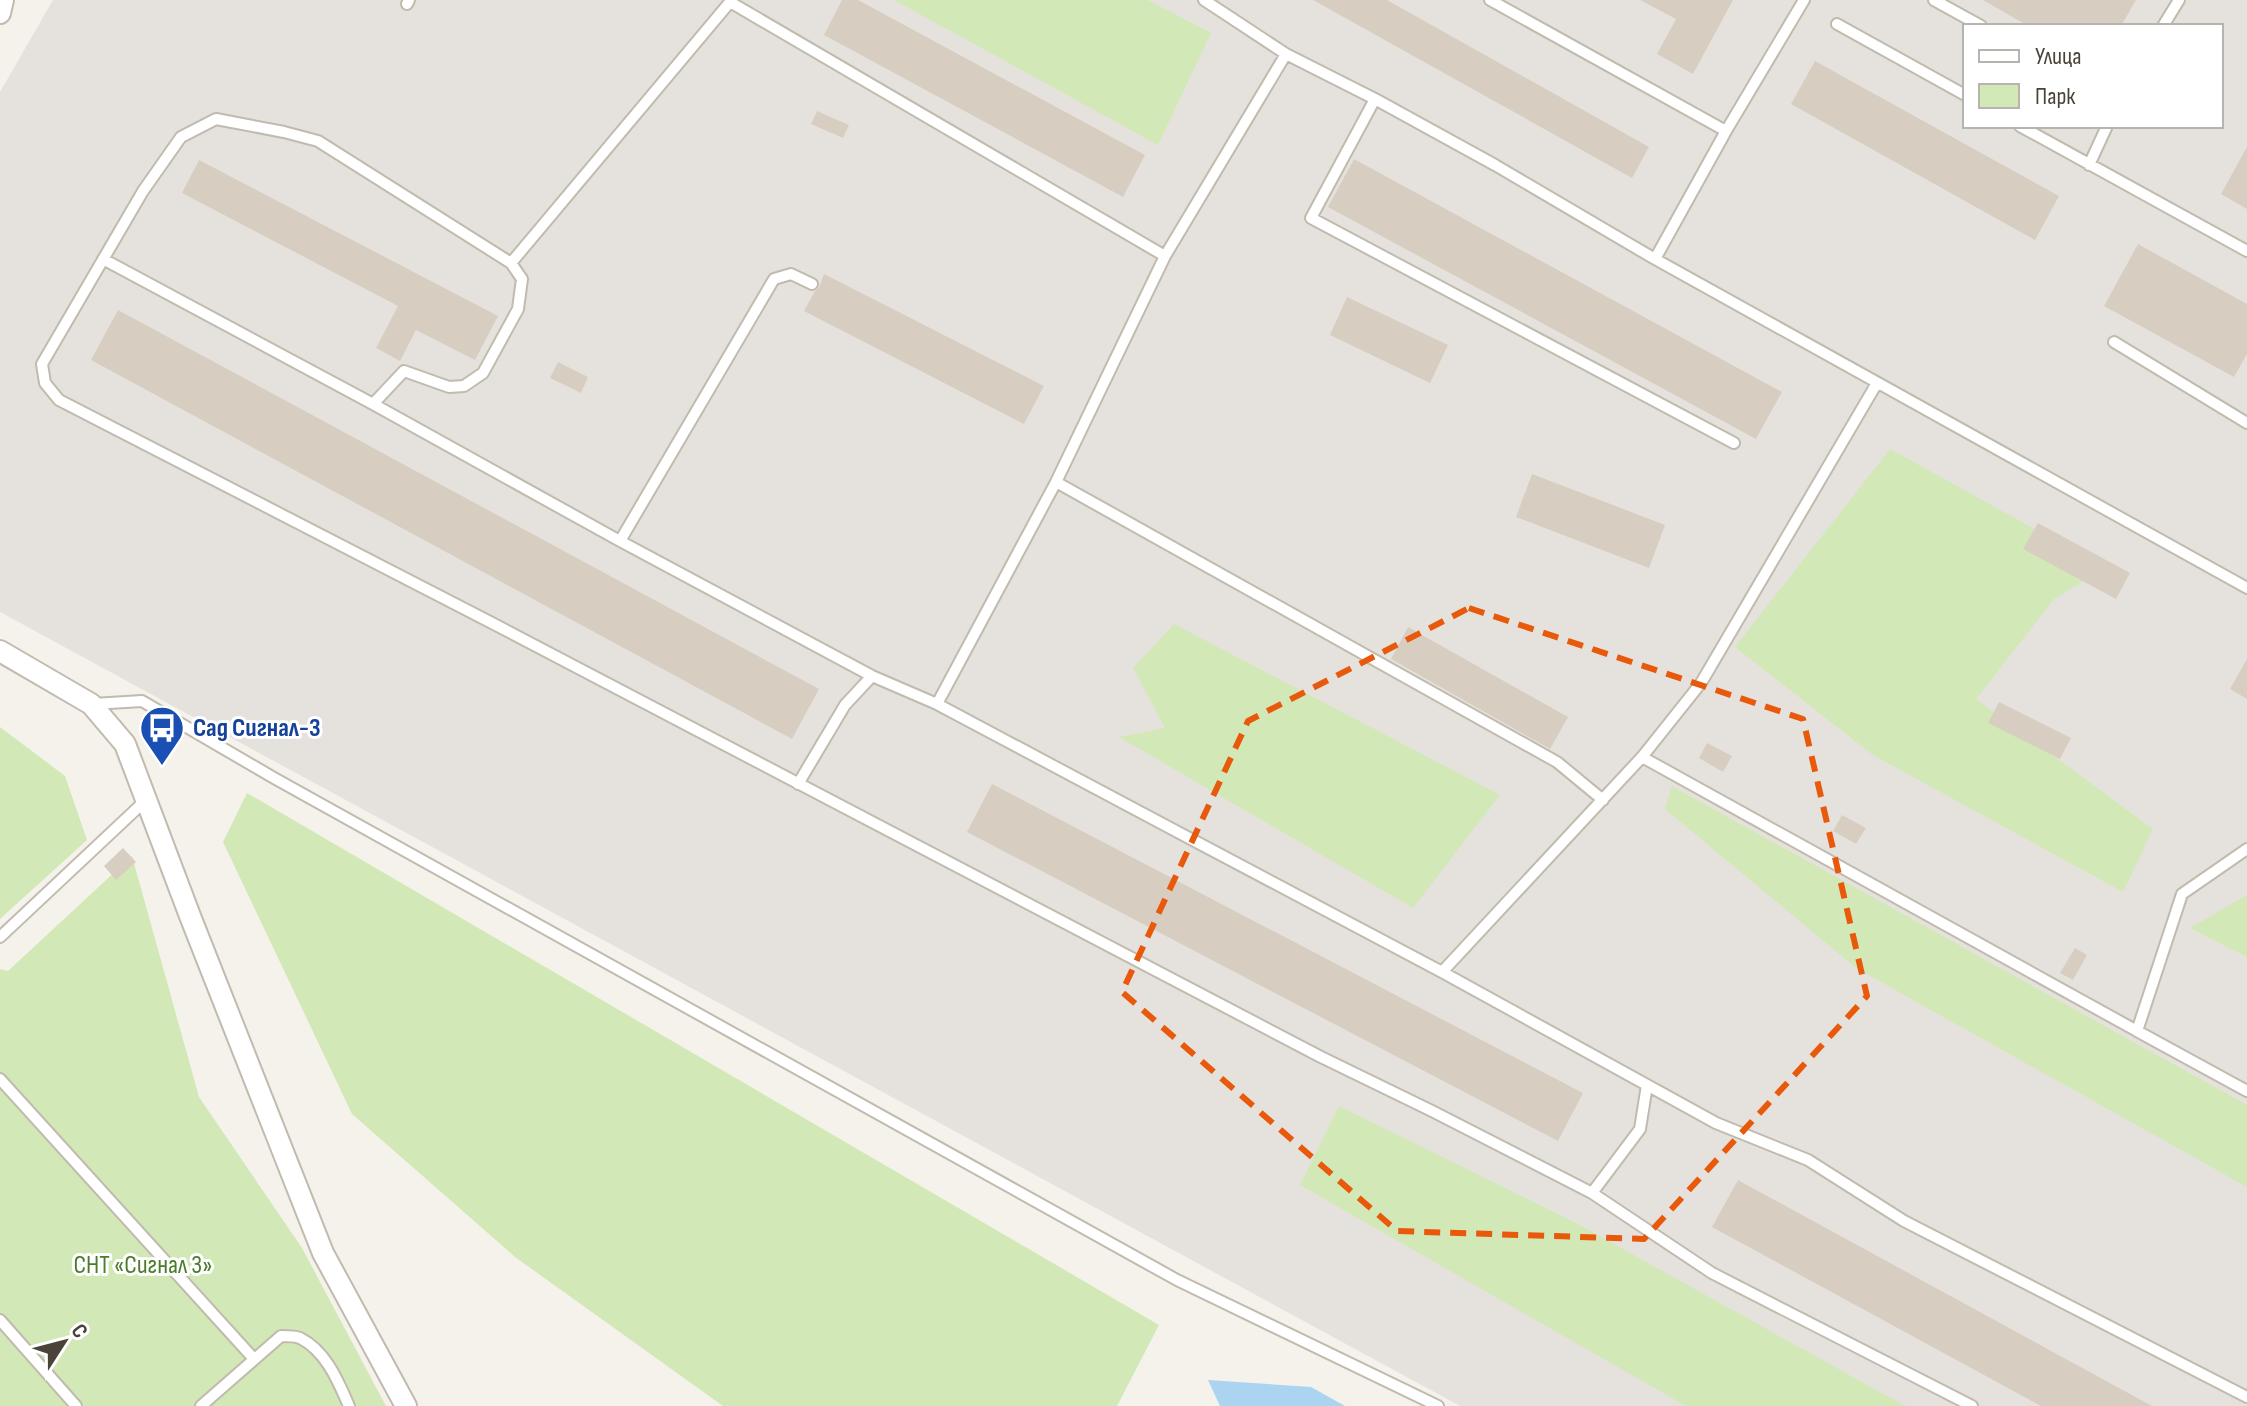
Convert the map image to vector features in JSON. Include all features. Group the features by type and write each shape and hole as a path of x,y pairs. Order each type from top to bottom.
{"street":[{"path":"0,13 3,0"},
{"path":"0,651 91,704 125,744 323,1253 406,1406"}],"lane":[{"path":"1204,0 1286,54 1495,165 1655,259 2247,588"},
{"path":"1490,0 1726,131"},
{"path":"1655,259 1804,0"},
{"path":"1934,0 1977,24"},
{"path":"2164,24 2179,0"},
{"path":"511,263 731,1 1165,256"},
{"path":"1837,24 1963,94"},
{"path":"937,704 1056,482 1165,256 1286,54"},
{"path":"1375,99 1311,218 1734,443"},
{"path":"373,404 404,371 449,387 464,386 483,373 518,309 522,279 511,263 318,141 216,119 181,137 143,191 42,364 45,383 59,400 1321,1057 1592,1193 1712,1273 1972,1406"},
{"path":"2024,128 2247,251"},
{"path":"2089,165 2106,128"},
{"path":"103,259 872,676 937,704 1442,972 1716,1123 1808,1160 1904,1221 2247,1397"},
{"path":"620,541 774,279 791,274 812,284"},
{"path":"2114,342 2247,423"},
{"path":"1442,972 1642,757 1701,683 1877,383"},
{"path":"1056,482 1557,762 1603,800"},
{"path":"798,784 845,705 872,676"},
{"path":"91,704 142,701 288,786 1177,1280 1438,1406"},
{"path":"1642,757 2247,1091"},
{"path":"0,937 146,800"},
{"path":"2137,1031 2182,894 2247,849"},
{"path":"0,1079 254,1359"},
{"path":"1592,1193 1640,1129 1647,1085"},
{"path":"0,1320 76,1406"},
{"path":"201,1406 281,1336 299,1337 322,1356 340,1383 349,1406"}],"highlighted area":[{"path":"1469,608 1803,719 1867,996 1644,1239 1397,1231 1122,992 1248,721"}],"shaded area":[{"path":"53,0 2247,0 2247,1406 1460,1406 0,612 0,92"}],"green space":[{"path":"894,0 1148,0 1211,33 1158,145"},
{"path":"1890,449 2105,568 2054,599 1976,699 2153,829 2123,892 1873,755 1735,647"},
{"path":"1174,624 1500,795 1413,908 1119,737 1165,728 1133,668"},
{"path":"0,727 65,776 87,840 0,919"},
{"path":"1672,786 2247,1105 2247,1187 1856,968 1665,809"},
{"path":"247,793 1159,1325 1117,1406 723,1406 515,1257 352,1114 223,842"},
{"name":"СНТ «Сигнал 3»","path":"132,856 199,1097 302,1248 386,1406 0,1406 0,969 8,971"},
{"path":"2247,895 2247,957 2190,928"},
{"path":"1339,1106 1578,1224 1905,1406 1686,1406 1300,1185"}],"water":[{"path":"1208,1380 1311,1387 1345,1406 1220,1406"}],"building":[{"path":"842,0 858,0 1145,155 1123,197 824,35"},
{"path":"1313,0 1387,0 1649,147 1632,178"},
{"path":"1640,0 1733,0 1693,74 1657,54 1676,19"},
{"path":"1983,0 2136,0 2122,24 2025,24"},
{"path":"1815,61 2059,196 2035,240 1791,104"},
{"path":"817,111 849,125 843,138 811,124"},
{"path":"2247,147 2247,209 2221,194"},
{"path":"1354,159 1782,392 1756,439 1328,207"},
{"path":"199,160 498,316 475,360 416,330 400,361 376,348 398,306 182,193"},
{"path":"2138,244 2247,304 2247,354 2234,377 2104,306"},
{"path":"824,274 1044,386 1024,424 804,311"},
{"path":"1347,297 1448,345 1430,383 1330,335"},
{"path":"118,310 819,689 792,739 91,360"},
{"path":"558,362 588,377 581,393 550,378"},
{"path":"1532,474 1665,525 1649,568 1516,517"},
{"path":"2038,523 2130,573 2116,599 2023,549"},
{"path":"1408,627 1568,717 1550,749 1391,659"},
{"path":"2247,659 2247,699 2230,689"},
{"path":"1999,702 2071,738 2060,759 1988,723"},
{"path":"1707,743 1732,756 1723,772 1699,758"},
{"path":"992,784 1583,1093 1558,1141 967,832"},
{"path":"1842,815 1866,828 1856,844 1833,831"},
{"path":"123,848 136,862 116,880 104,866"},
{"path":"2075,948 2087,955 2073,980 2060,973"},
{"path":"1738,1180 2152,1406 2041,1406 1712,1227"}],"place":[{"name":"Сад Сигнал-3","path":"162,767"}]}
